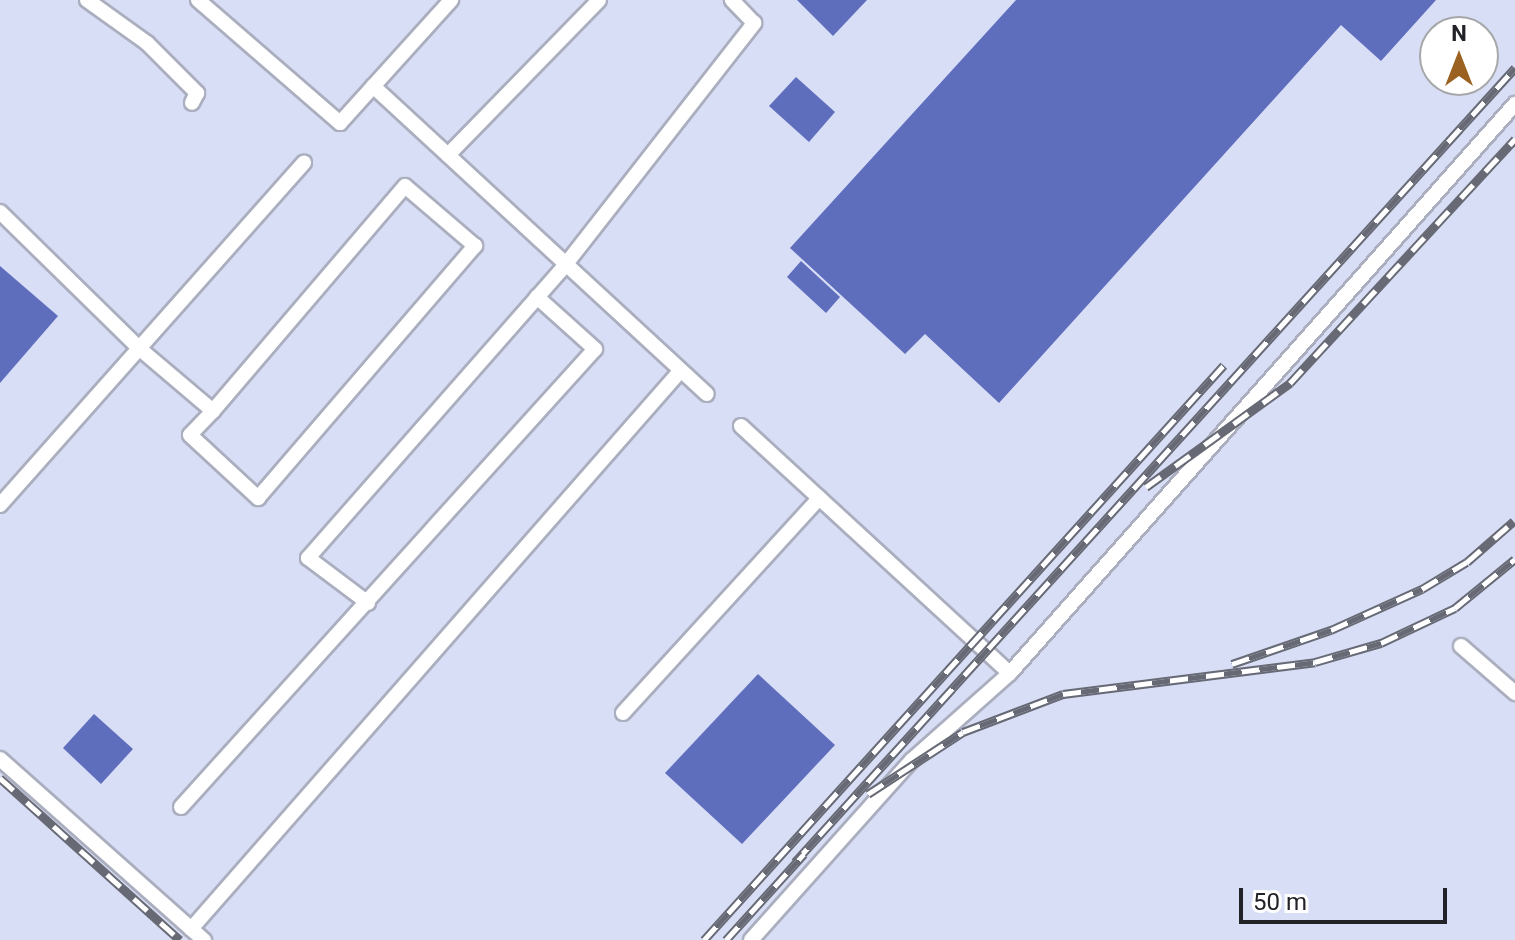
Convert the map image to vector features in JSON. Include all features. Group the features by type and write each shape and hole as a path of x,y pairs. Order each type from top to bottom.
{"lane":[{"path":"87,0 147,43 197,93 192,103"},
{"path":"198,0 340,123 451,0"},
{"path":"448,155 599,0"},
{"path":"368,603 308,558 566,264 754,23 732,0"},
{"path":"373,86 707,394"},
{"path":"751,940 912,760 1010,673 1515,104"},
{"path":"0,505 304,163"},
{"path":"405,186 475,246 258,498 190,435 213,411 405,186"},
{"path":"0,212 140,349 213,411"},
{"path":"181,807 595,349 537,297"},
{"path":"191,929 681,370"},
{"path":"741,426 1010,673"},
{"path":"623,713 819,498"},
{"path":"1461,646 1515,693"},
{"path":"0,759 204,940"}],"shaded area":[{"path":"0,0 1515,0 1515,940 0,940"}],"building":[{"path":"797,0 867,0 833,36"},
{"path":"1016,0 1436,0 1381,61 1341,25 999,403 925,334 905,354 790,248"},
{"path":"796,77 835,112 809,142 769,106"},
{"path":"801,261 840,297 826,313 787,277"},
{"path":"0,266 58,316 0,383"},
{"path":"758,674 835,745 742,844 665,773"},
{"path":"94,714 133,749 101,784 63,748"}],"railway":[{"path":"795,862 1515,68"},
{"path":"1146,487 1290,383 1515,139"},
{"path":"704,940 1224,365"},
{"path":"1232,664 1331,630 1422,589 1467,562 1514,521"},
{"path":"868,794 963,732 1063,694 1315,662 1381,643 1455,608 1515,559"},
{"path":"0,778 180,940"},
{"path":"726,940 804,854"}]}
